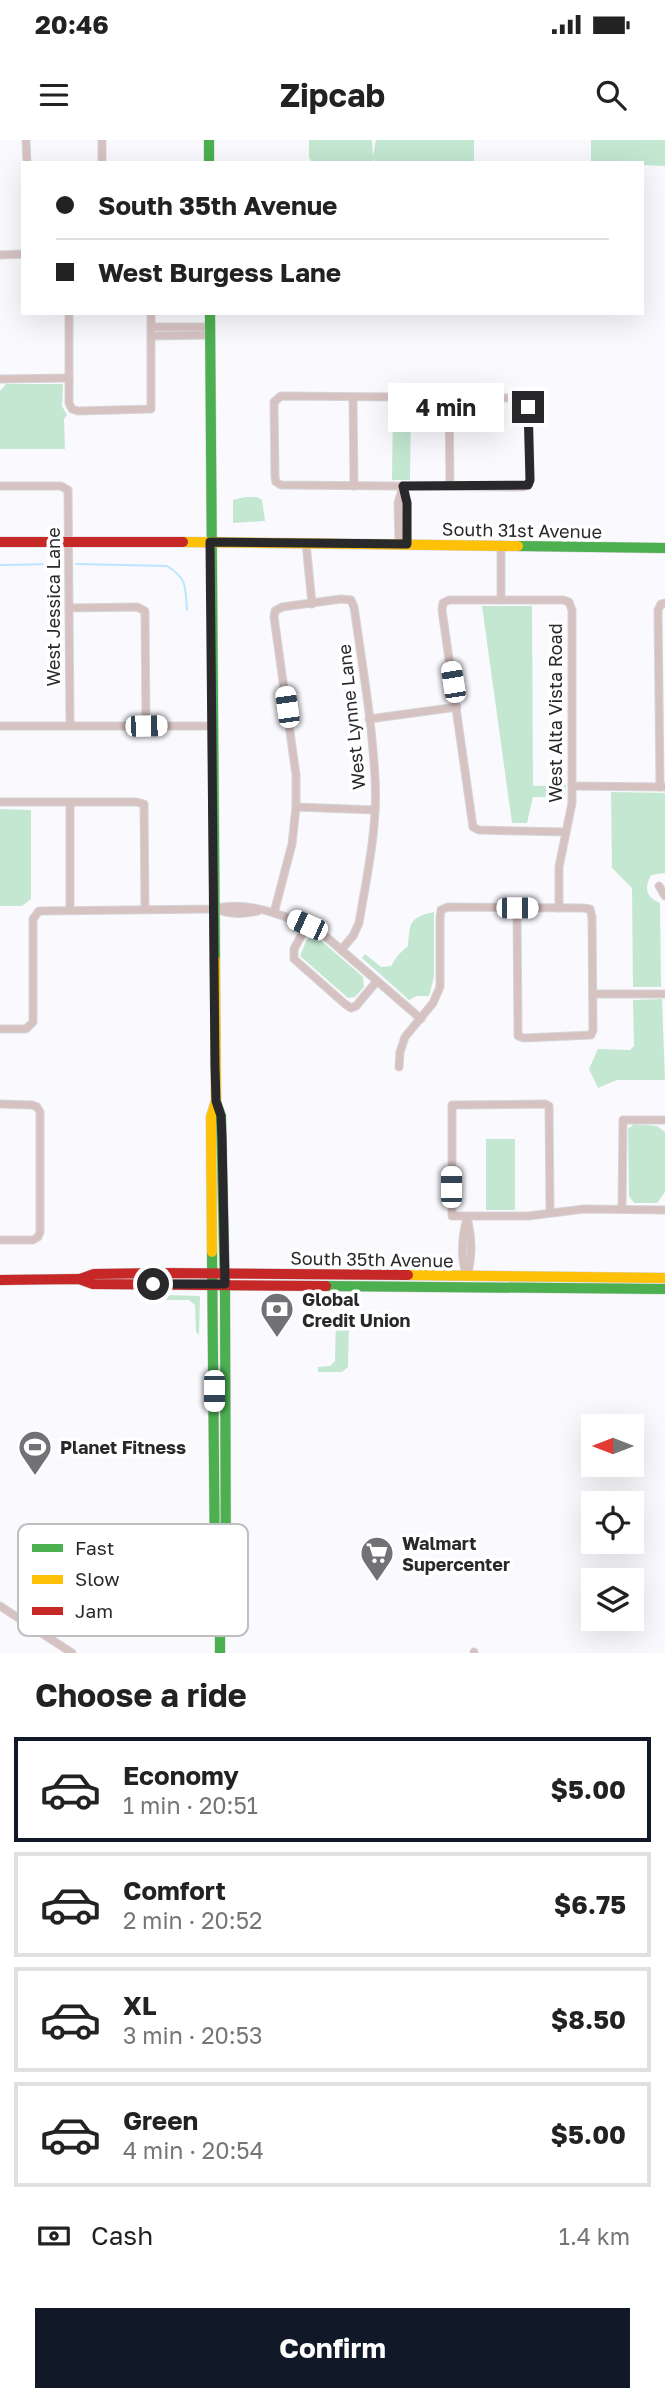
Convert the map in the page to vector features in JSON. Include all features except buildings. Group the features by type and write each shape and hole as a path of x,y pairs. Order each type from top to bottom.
{"main road":[{"path":"209,140 209,161"},
{"path":"210,315 216,1101 211,1117 219,1279 224,1524"},
{"name":"South 31st Avenue","path":"0,542 306,542 665,548"},
{"name":"South 35th Avenue","path":"401,1280 467,1276 665,1278"},
{"name":"South 35th Avenue","path":"0,1280 79,1279 93,1284 219,1279 401,1280 665,1289"}],"street":[{"path":"26,140 27,161"},
{"path":"102,140 102,161"},
{"path":"0,255 21,254"},
{"path":"69,315 69,403 72,409 78,411 151,409 151,315"},
{"path":"151,327 210,331"},
{"path":"151,337 210,331"},
{"path":"0,379 69,378"},
{"path":"353,397 354,486"},
{"path":"353,397 522,398 527,401 528,485 354,486 281,485 276,482 274,402 277,398 353,397"},
{"path":"449,398 450,486"},
{"name":"West Jessica Lane","path":"0,486 66,488 70,726"},
{"path":"403,486 398,503 403,513 403,544"},
{"path":"274,913 292,844 296,775 274,617 275,611 282,607 312,604 306,542"},
{"path":"501,544 500,600 449,600 443,603 442,610 473,827 479,830 566,832"},
{"name":"West Lynne Lane","path":"312,604 341,599 351,600 354,607 375,778 375,810 359,923 354,936 341,950"},
{"name":"West Alta Vista Road","path":"500,600 563,600 569,602 572,610 572,803 559,867 559,908"},
{"path":"572,786 663,787 658,610 663,604"},
{"path":"69,608 142,609 146,615 146,726"},
{"path":"369,719 457,707"},
{"path":"0,726 212,726"},
{"path":"0,802 144,804 145,909"},
{"path":"70,802 70,910"},
{"path":"296,807 375,810"},
{"path":"659,886 665,896"},
{"path":"398,1067 405,1037 433,1003 439,987 441,909 448,907 590,909 593,994 591,1035 518,1036 517,908"},
{"path":"0,1029 26,1029 31,1026 34,1018 33,919 36,913 70,910 214,909 226,913 274,913 307,925 324,935 421,1019"},
{"path":"307,925 292,956 351,1008 356,1006 377,981"},
{"path":"593,994 665,994"},
{"path":"0,1104 37,1107 40,1112 40,1232 33,1240 0,1240"},
{"path":"550,1213 549,1106 452,1105 452,1216 528,1216 584,1209 665,1210"},
{"path":"622,1209 622,1124 624,1120 665,1119"},
{"path":"467,1217 463,1233 467,1250 463,1265 467,1276"},
{"path":"0,1606 18,1618"},
{"path":"47,1636 72,1653"},
{"path":"54,1653 59,1644"}],"green space":[{"path":"309,140 372,140 373,156 376,140 474,140 474,161 311,161"},
{"path":"591,140 665,140 665,166 644,165 644,161 591,161"},
{"path":"6,384 63,384 62,406 67,415 64,419 65,449 0,449 0,391"},
{"path":"393,404 411,404 410,480 392,480"},
{"path":"245,497 262,500 265,521 233,523 233,500"},
{"path":"482,606 532,606 533,786 566,785 565,797 533,797 527,823 512,823"},
{"path":"611,792 665,793 665,873 651,875 647,884 649,895 660,903 661,987 633,987 632,888 612,868"},
{"path":"0,809 31,810 31,899 22,906 0,906"},
{"path":"434,912 434,977 429,996 417,996 409,1000 362,958 365,954 381,967 391,966 408,946 409,933 415,919"},
{"path":"317,937 363,977 364,987 355,997 348,998 300,956 307,939"},
{"path":"662,999 665,1080 617,1080 598,1088 589,1069 598,1049 630,1050 634,1046 633,1000"},
{"path":"634,1124 657,1126 665,1132 665,1192 657,1203 634,1203 629,1196 628,1129"},
{"path":"486,1139 515,1139 515,1210 486,1210"},
{"path":"166,1295 200,1296 199,1335 196,1332 195,1305 189,1300 166,1300"},
{"path":"336,1317 346,1317 349,1321 348,1367 342,1372 318,1372 318,1367 330,1366 335,1361"}],"waterway":[{"path":"0,565 61,564"},
{"path":"76,564 167,566 182,580 187,610"}],"traffic: fast":[{"path":"209,140 209,161"},
{"path":"210,315 215,960"},
{"path":"518,546 665,548"},
{"path":"216,1102 221,1116 226,1524"},
{"path":"212,1252 215,1524"},
{"path":"326,1286 665,1289"},
{"path":"220,1636 220,1653"}],"traffic: slow":[{"path":"183,542 518,546"},
{"path":"212,1252 211,1117 216,1101 215,960"},
{"path":"408,1275 665,1278"}],"traffic: jam":[{"path":"0,542 183,542"},
{"path":"80,1279 94,1274 162,1273 408,1275"},
{"path":"0,1280 79,1279 93,1284 326,1286"}],"place":[{"name":"Global Credit Union","path":"277,1339"},
{"name":"Planet Fitness","path":"35,1477"},
{"name":"Walmart Supercenter","path":"377,1583"}],"route":[{"path":"153,1284 225,1284 221,1116 216,1101 215,1065 210,542 407,544 407,503 403,486 528,485 528,407"}]}
